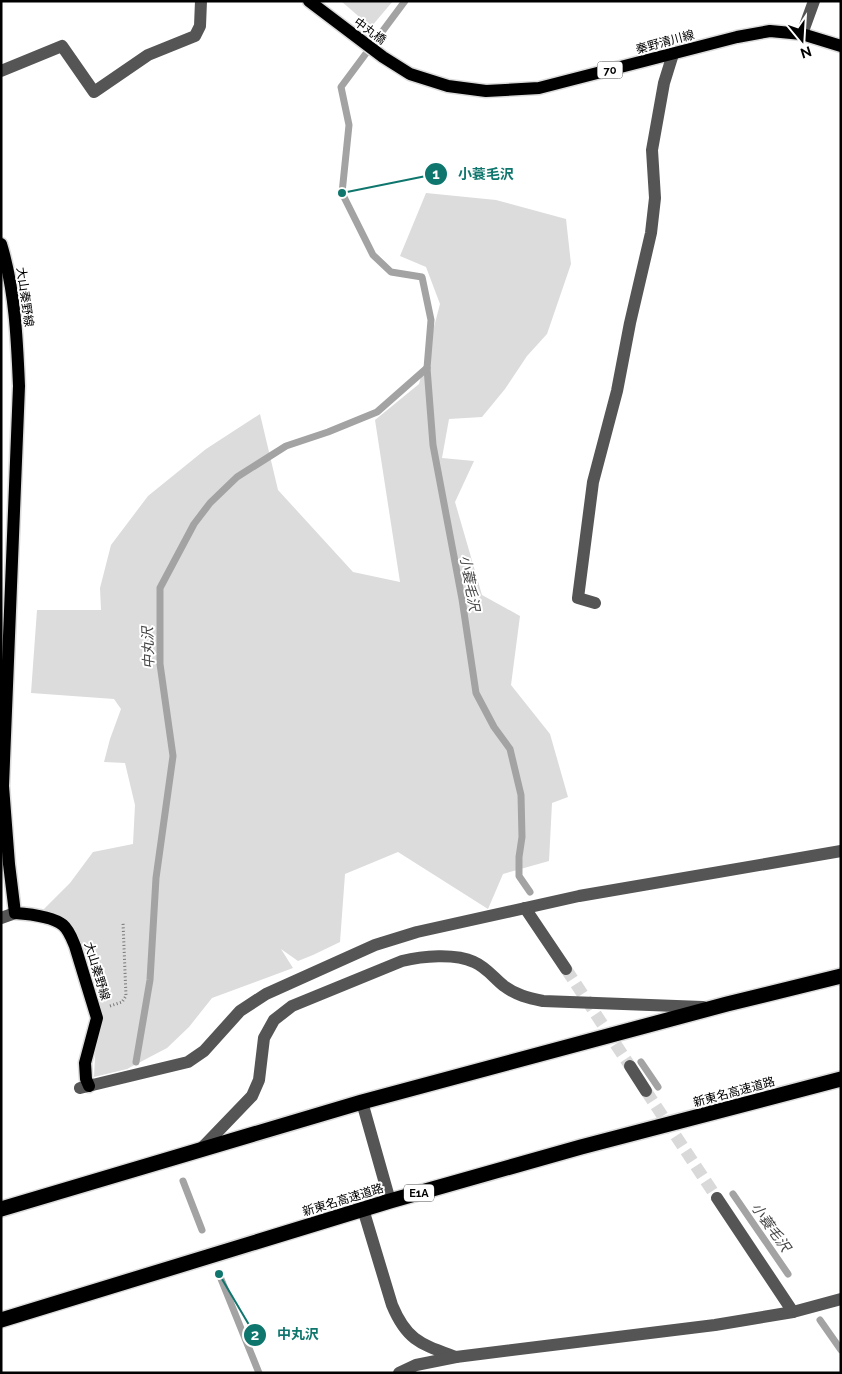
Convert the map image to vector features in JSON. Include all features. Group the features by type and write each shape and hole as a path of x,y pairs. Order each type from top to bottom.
{"highway":[{"path":"1,1209 362,1102 713,1008 841,976"},
{"name":"新東名高速道路","path":"1,1320 390,1201 581,1147 841,1079"}],"main road":[{"name":"中丸橋","path":"308,1 383,57"},
{"name":"秦野清川線","path":"383,57 410,74 448,86 486,91 539,88 737,37 770,31 802,34 841,46"},
{"name":"大山秦野線","path":"1,244 13,298 19,386 3,786 8,864 15,913 41,916 63,925 70,935 97,1018 85,1063 86,1079 84,1087"}],"street":[{"path":"1,71 62,46 94,92 148,56 195,36 200,26 201,1"},
{"path":"802,34 814,1"},
{"path":"595,603 578,598 593,482 617,391 630,323 651,233 655,198 652,150 664,83 673,54"},
{"path":"84,1087 188,1062 204,1051 240,1011 266,994 375,945 417,932 578,896 841,851"},
{"path":"525,908 566,969"},
{"path":"1,918 15,913"},
{"path":"201,1149 252,1096 257,1088 260,1080 264,1038 274,1020 292,1006 402,961 417,957 455,957 474,962 512,991 532,999 713,1008"},
{"path":"313,972 322,994"},
{"path":"630,1066 646,1091"},
{"path":"362,1102 390,1201"},
{"path":"717,1198 793,1312"},
{"path":"364,1209 390,1298 398,1319 406,1332 427,1346 456,1356"},
{"path":"399,1373 416,1365 456,1356 715,1325 793,1312 841,1299"}],"path":[{"path":"106,1006 115,1006 122,1002 126,996 123,922"}],"shaded area":[{"path":"341,1 393,1 371,27"},
{"path":"426,193 496,200 566,219 571,264 547,334 527,356 505,389 482,417 449,419 442,458 474,461 455,502 482,595 520,616 511,685 550,734 568,797 552,803 549,861 503,874 488,909 398,852 345,874 340,942 298,961 281,949 293,968 212,998 189,1027 167,1048 127,1069 94,1077 97,1018 96,970 75,932 41,912 70,883 93,852 133,844 135,805 125,763 104,762 121,709 114,699 31,693 37,610 101,610 100,588 111,545 148,496 206,449 260,414 278,490 353,572 400,582 375,420 419,384 440,304 426,267 400,256"}],"waterway":[{"name":"小蓑毛沢","path":"405,1 341,87 349,125 342,193 373,255 391,272 422,277 431,320 427,368 433,445 462,599 476,693 494,727 510,749 521,795 522,837 519,876 530,892"},
{"name":"中丸沢","path":"136,1062 150,980 156,878 173,756 160,664 160,588 194,524 210,503 237,477 286,446 328,432 377,412 427,368"},
{"name":"小蓑毛沢","path":"641,1062 658,1087"},
{"name":"中丸沢","path":"183,1181 202,1230"},
{"name":"小蓑毛沢","path":"733,1194 788,1274"},
{"name":"中丸沢","path":"219,1274 259,1373"},
{"name":"小蓑毛沢","path":"820,1320 841,1350"}],"tunnel":[{"path":"566,969 630,1066"},
{"path":"646,1091 717,1198"}],"place":[{"name":"小蓑毛沢","path":"342,193"},
{"name":"中丸沢","path":"219,1274"}]}
